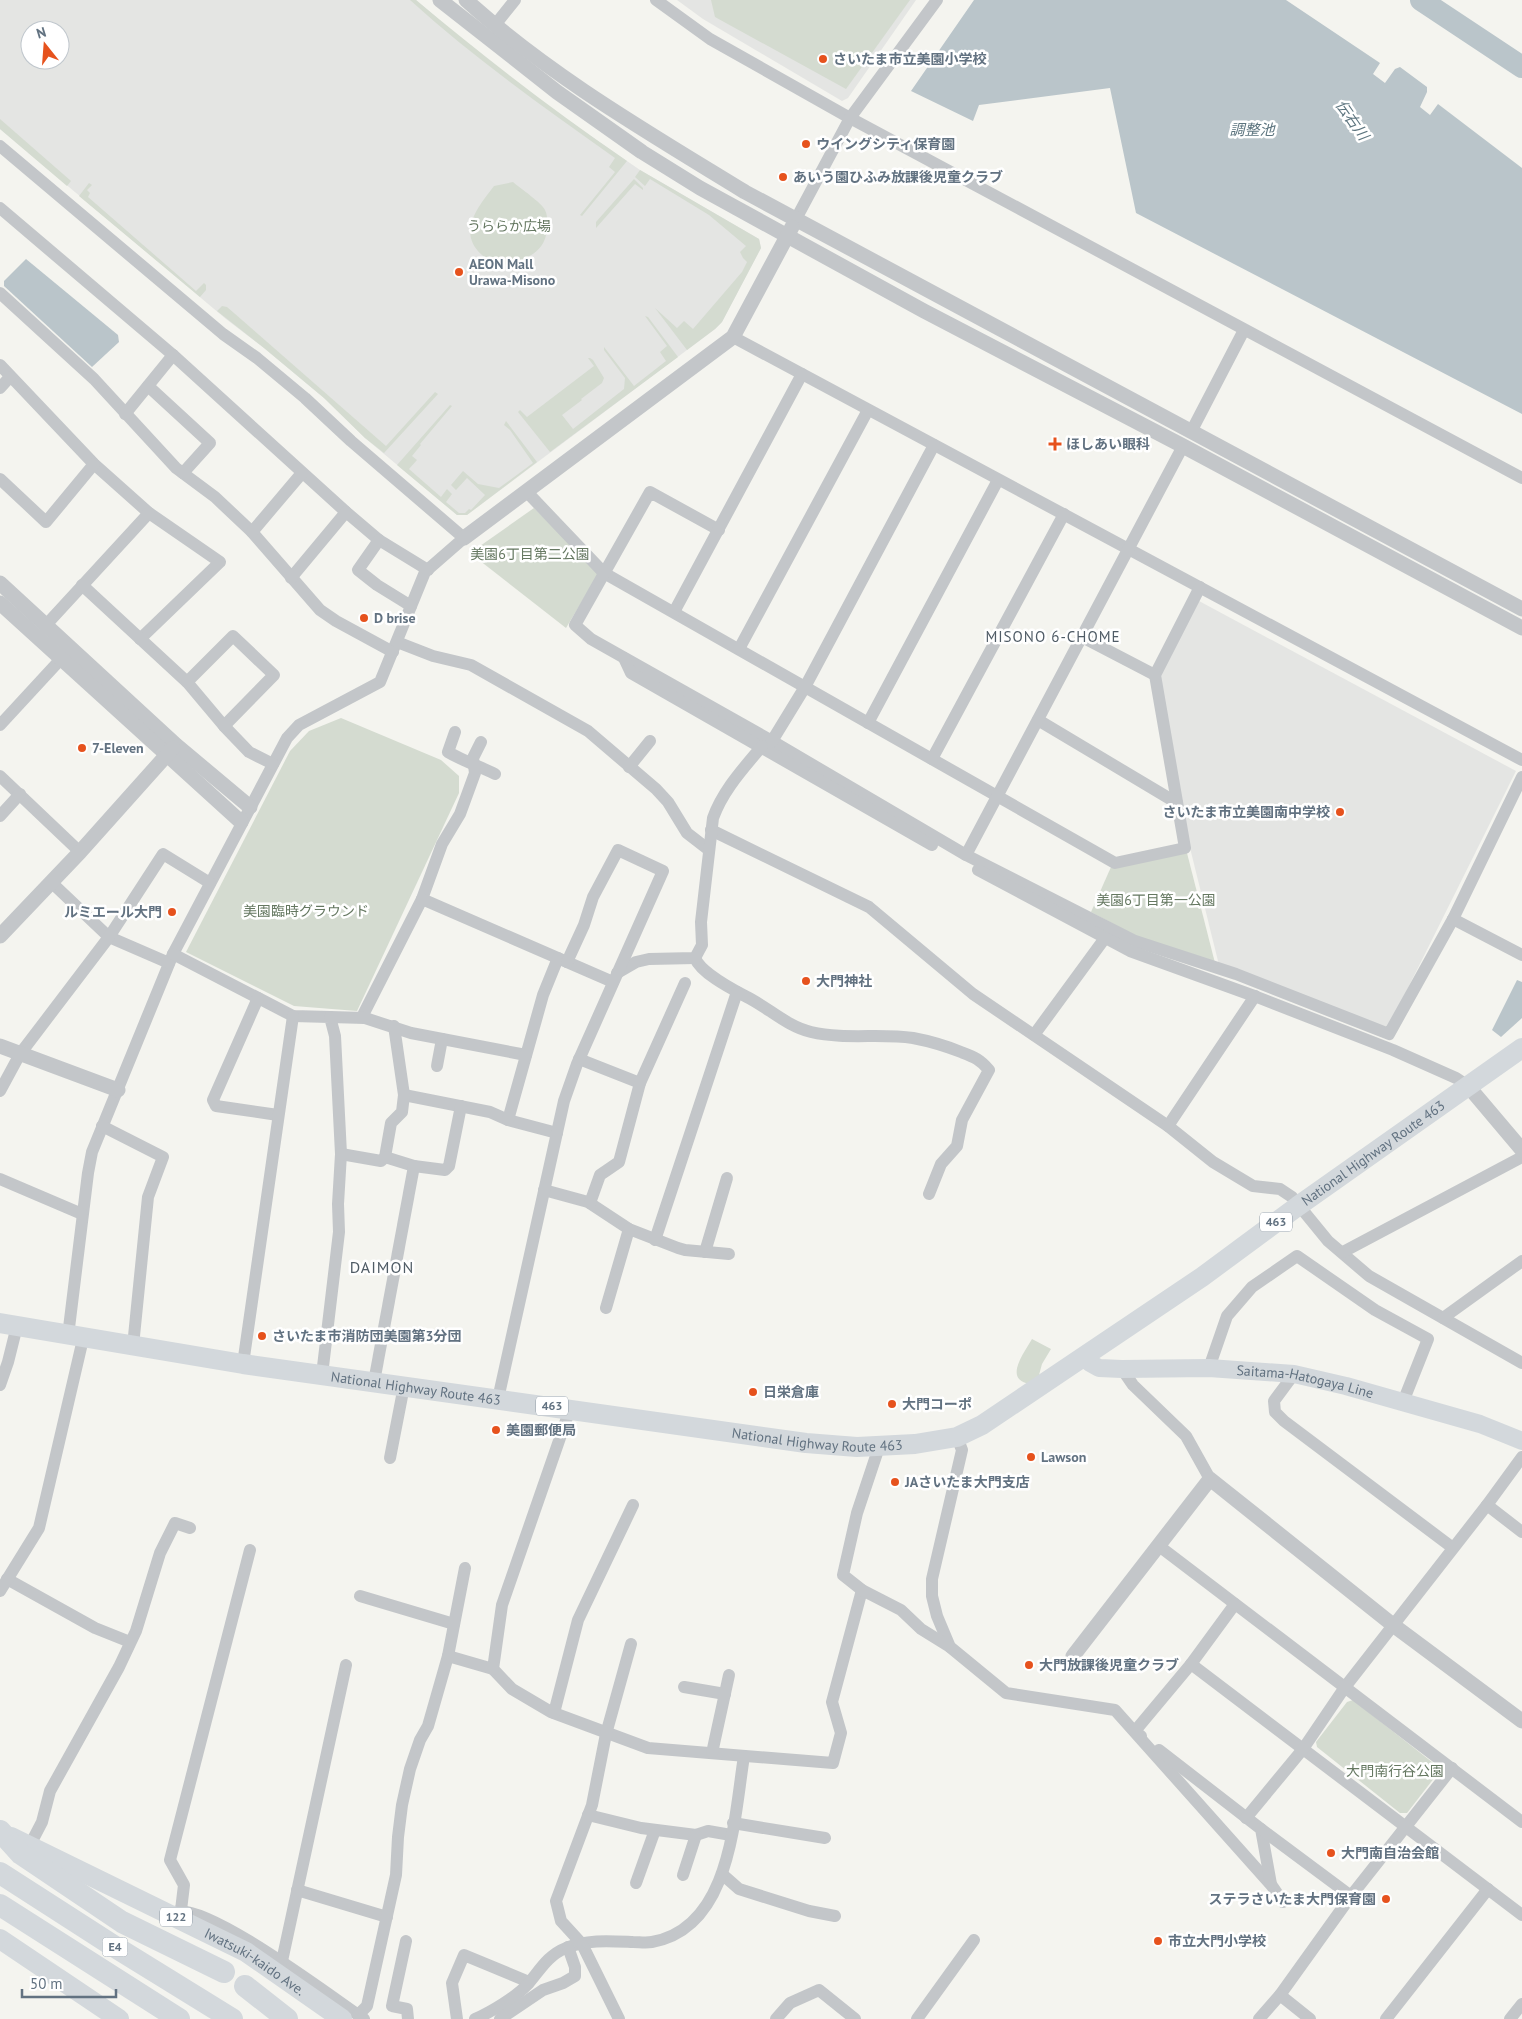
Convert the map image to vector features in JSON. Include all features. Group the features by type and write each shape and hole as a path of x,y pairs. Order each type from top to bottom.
{"highway":[{"name":"National Highway Route 463","path":"8,1325 242,1364 806,1443 879,1447 922,1443 957,1436 982,1425 1006,1410 1202,1276 1522,1048"},
{"name":"Iwatsuki-kaido Ave.","path":"0,1831 29,1847 176,1912 354,2018"},
{"path":"0,1831 22,1854 122,1922 224,1972"},
{"name":"E4","path":"0,1873 232,2019"},
{"name":"E4","path":"0,1904 180,2019"},
{"path":"0,1939 119,2019"},
{"path":"244,1986 287,2019"}],"main road":[{"name":"Saitama-Hatogaya Line","path":"1084,1357 1090,1364 1099,1368 1209,1368 1294,1374 1346,1386 1480,1424 1522,1441"}],"street":[{"path":"440,0 557,92 642,152 700,188 924,310 1183,446 1522,628"},
{"path":"466,0 495,25 553,69 606,106 745,192 1522,609"},
{"path":"495,25 515,0"},
{"path":"656,0 710,39 850,118 1522,478"},
{"path":"0,1591 38,1528 75,1337 82,1214 92,1152 171,959 241,822 287,738 299,725 380,682 428,570 464,538 732,337 850,118 937,0"},
{"path":"0,146 223,334 257,358 305,398 351,442 464,538"},
{"path":"0,208 173,356 379,540 428,570"},
{"path":"0,293 94,379 158,450 183,473 215,497 252,532 320,610 336,621 395,647 472,665 588,731 668,802 687,833 709,850"},
{"path":"1192,432 1244,330"},
{"path":"732,337 1522,760"},
{"path":"125,414 173,356"},
{"path":"0,366 94,464 149,513 220,562 140,639"},
{"path":"674,612 802,374"},
{"path":"0,388 10,377"},
{"path":"148,386 210,443 183,473"},
{"path":"739,649 868,410"},
{"path":"695,958 702,945 701,922 711,830 718,803 767,744 805,687 934,445"},
{"path":"966,855 1183,446"},
{"path":"0,479 46,522 94,464"},
{"path":"252,532 302,473"},
{"path":"868,723 998,480"},
{"path":"526,491 604,572 1115,863 1184,848 1155,675 1200,587"},
{"path":"719,530 650,492 575,625 591,639 767,744 908,832 1034,902 1130,951 1256,996 1393,1050 1456,1078 1468,1086 1522,1150"},
{"path":"292,578 346,512"},
{"path":"46,625 149,513"},
{"path":"932,759 1064,514"},
{"path":"379,540 358,570 377,585 411,606"},
{"path":"0,582 172,750 241,822"},
{"path":"82,585 187,682 249,752 273,764"},
{"path":"0,604 60,660 172,750 250,807"},
{"path":"187,682 233,636 274,674 224,726"},
{"path":"1082,636 1155,675"},
{"path":"0,725 60,660"},
{"path":"1038,720 1177,803"},
{"path":"455,732 448,752 467,764 474,764 495,774"},
{"path":"629,767 650,741"},
{"path":"365,1018 364,1013 422,899 442,844 460,814 475,773 473,758 480,742"},
{"path":"767,744 966,855 1136,941 1236,974 1389,1034 1453,919 1522,778"},
{"path":"0,936 80,852 172,750"},
{"path":"0,776 80,852"},
{"path":"0,816 20,794"},
{"path":"711,830 869,907 973,994 1168,1126 1202,1154 1253,1186 1280,1189 1292,1197 1328,1240 1369,1276 1522,1363"},
{"path":"498,1399 564,1100 579,1059 663,870 618,850 593,896 584,925 543,995 508,1120"},
{"path":"0,1091 20,1054 110,937 163,854 210,883"},
{"path":"50,882 110,937 171,959 293,1016 365,1018 411,1033 526,1055"},
{"path":"422,899 562,960 615,977"},
{"path":"1453,919 1520,951"},
{"path":"1034,1035 1105,938"},
{"path":"615,977 636,962 649,959 695,958"},
{"path":"695,958 698,965 737,992 762,1004 780,1019 810,1032 831,1036 913,1038 950,1048 982,1060 989,1070 962,1120 957,1146 940,1164 929,1194"},
{"path":"590,1203 600,1175 619,1162 640,1083 685,983"},
{"path":"655,1240 737,992"},
{"path":"1168,1126 1256,996"},
{"path":"258,998 214,1100 216,1106 278,1116"},
{"path":"242,1364 293,1016"},
{"path":"322,1375 338,1248 341,1154 335,1036 330,1017"},
{"path":"341,1154 381,1161 385,1157 391,1123 402,1112 404,1095 394,1026"},
{"path":"437,1066 442,1039"},
{"path":"0,1046 118,1090"},
{"path":"579,1059 640,1083"},
{"path":"404,1095 490,1112 508,1120 556,1133"},
{"path":"385,1157 414,1166 445,1170 449,1166 461,1106"},
{"path":"102,1126 162,1157 148,1197 133,1346"},
{"path":"1343,1252 1522,1156"},
{"path":"374,1382 414,1166"},
{"path":"705,1252 727,1178"},
{"path":"0,1179 82,1214"},
{"path":"544,1190 590,1203 629,1229 655,1240 685,1250 729,1254"},
{"path":"606,1308 629,1229"},
{"path":"1209,1368 1227,1316 1252,1287 1297,1256 1375,1310 1428,1339 1403,1402"},
{"path":"1443,1318 1522,1261"},
{"path":"0,1385 8,1362 8,1325"},
{"path":"1122,1369 1133,1385 1186,1436 1210,1479 1393,1625 1522,1722"},
{"path":"1294,1374 1274,1401 1275,1412 1284,1421 1453,1548"},
{"path":"390,1458 404,1386"},
{"path":"493,1669 502,1606 570,1409"},
{"path":"950,1647 937,1616 932,1596 932,1579 962,1450 957,1436"},
{"path":"879,1447 857,1513 843,1575 862,1590 901,1610 920,1629 950,1647 1006,1693 1115,1710 1272,1886 1283,1902"},
{"path":"1246,1818 1303,1749 1345,1687 1487,1505 1522,1457"},
{"path":"1073,1656 1210,1479"},
{"path":"554,1713 578,1620 633,1505"},
{"path":"1487,1505 1522,1532"},
{"path":"29,1847 42,1822 50,1791 119,1668 136,1631 160,1553 175,1524 190,1528"},
{"path":"1159,1546 1522,1822"},
{"path":"250,1550 170,1860 184,1885 176,1912 208,1918 282,1960 354,2018 367,2006 396,1876 399,1829 410,1769 420,1740 428,1726 448,1656 465,1568"},
{"path":"8,1579 95,1628 130,1642"},
{"path":"448,1656 493,1669 512,1689 554,1713 606,1734 648,1748 832,1763 841,1733 832,1702 862,1590"},
{"path":"360,1596 454,1624"},
{"path":"1135,1731 1191,1664 1235,1604"},
{"path":"614,2016 582,1944 562,1921 556,1901 592,1805 606,1734 631,1644"},
{"path":"1191,1664 1522,1915"},
{"path":"282,1960 346,1665"},
{"path":"712,1753 729,1675"},
{"path":"684,1687 725,1694"},
{"path":"1135,1731 1260,1830 1351,1896"},
{"path":"475,2019 489,2013 529,1982 550,1958 568,1947 595,1941 652,1942 681,1932 700,1916 708,1905 722,1874 732,1829 744,1756"},
{"path":"1260,2019 1351,1896 1452,1768"},
{"path":"588,1815 655,1830 696,1835 708,1831 732,1829 824,1838"},
{"path":"636,1883 655,1830"},
{"path":"1260,1830 1272,1886"},
{"path":"683,1875 696,1835"},
{"path":"722,1874 739,1889 809,1911 836,1916"},
{"path":"1386,2019 1488,1889"},
{"path":"297,1890 387,1917"},
{"path":"917,2019 974,1940"},
{"path":"406,1941 392,2006 407,2009 408,2019"},
{"path":"500,2019 543,1990 563,1983 575,1976 576,1967 568,1947"},
{"path":"457,2019 452,1983 464,1955 529,1982"},
{"path":"776,2019 790,2004 818,1990 855,2019"},
{"path":"1280,1994 1310,2019"},
{"path":"1510,2019 1522,2004"}],"shaded area":[{"name":"AEON Mall Urawa-Misono","path":"0,0 416,0 477,52 556,112 640,170 759,239 761,248 722,322 715,329 467,515 457,515 365,438 324,398 226,319 0,129"},
{"name":"さいたま市立美園小学校","path":"677,0 916,0 848,98 842,101 703,19"},
{"name":"さいたま市立美園南中学校","path":"1199,601 1516,771 1387,1030 1219,965 1191,852 1159,677"}],"green space":[{"path":"410,0 416,0 520,83 627,161 582,216 580,215 615,172 609,167 615,158 484,62"},
{"name":"さいたま市立美園小学校","path":"711,0 910,0 846,89 715,17"},
{"path":"0,119 71,181 67,186 0,129"},
{"path":"640,170 759,239 761,248 722,322 687,350 655,308 677,328 684,321 693,329 742,272 747,262 740,252 746,246 709,215 650,179 645,186 635,177"},
{"path":"634,179 643,190 635,184 596,228 596,222"},
{"name":"うららか広場","path":"513,182 543,207 547,215 547,229 542,245 530,256 498,266 474,246 470,228 482,202 494,186"},
{"path":"89,183 92,185 87,190 90,193 88,197 196,291 204,283 206,285 206,290 200,297 79,196"},
{"path":"222,306 227,307 386,446 435,392 438,394 384,453 365,438 324,398 217,311"},
{"path":"645,316 648,317 678,357 550,452 518,412 520,410 527,417 594,366 588,358 590,358 604,378 602,383 562,415 573,429 624,389 625,378 604,350 604,347 634,386 666,361 660,352 667,346"},
{"path":"450,405 452,406 412,456 417,460 409,469 441,497 447,489 452,494 446,502 459,513 471,510 485,495 467,478 456,490 451,485 463,471 478,484 499,488 533,463 510,430 504,425 506,421 537,462 467,515 457,515 397,465"},
{"name":"美園6丁目第二公園","path":"534,508 599,573 566,628 470,553"},
{"name":"美園臨時グラウンド","path":"341,718 441,760 459,776 459,793 357,1011 294,1006 186,952 290,751 309,731"},
{"name":"美園6丁目第一公園","path":"1187,853 1215,963 1136,936 1091,912 1111,867"},
{"path":"1032,1339 1051,1349 1042,1364 1039,1375 1030,1384 1022,1381 1018,1377 1017,1372 1021,1358"},
{"name":"大門南行谷公園","path":"1353,1700 1437,1766 1438,1773 1407,1813 1400,1813 1317,1747 1316,1742 1347,1702"}],"water":[{"name":"調整池","path":"974,0 1286,0 1380,63 1373,74 1385,83 1395,69 1400,67 1427,87 1427,92 1420,107 1430,115 1438,104 1522,168 1522,414 1136,213 1110,88 979,105 973,121 911,91"},
{"path":"26,259 118,335 119,342 92,367 4,286 4,281"},
{"path":"1517,980 1522,982 1522,1018 1501,1037 1492,1030"}],"waterway":[{"path":"1421,0 1522,67"}],"place":[{"name":"さいたま市立美園小学校","path":"823,59"},
{"name":"ウイングシティ保育園","path":"806,144"},
{"name":"あいう園ひふみ放課後児童クラブ","path":"783,177"},
{"name":"AEON Mall Urawa-Misono","path":"459,272"},
{"name":"ほしあい眼科","path":"1055,444"},
{"name":"D brise","path":"364,618"},
{"name":"7-Eleven","path":"82,748"},
{"name":"さいたま市立美園南中学校","path":"1340,812"},
{"name":"ルミエール大門","path":"172,912"},
{"name":"大門神社","path":"806,981"},
{"name":"さいたま市消防団美園第3分団","path":"262,1336"},
{"name":"日栄倉庫","path":"753,1392"},
{"name":"大門コーポ","path":"892,1404"},
{"name":"美園郵便局","path":"496,1430"},
{"name":"Lawson","path":"1031,1457"},
{"name":"JAさいたま大門支店","path":"895,1482"},
{"name":"大門放課後児童クラブ","path":"1029,1665"},
{"name":"大門南自治会館","path":"1331,1853"},
{"name":"ステラさいたま大門保育園","path":"1386,1899"},
{"name":"市立大門小学校","path":"1158,1941"}],"district":[{"name":"MISONO 6-CHOME","path":"1053,637"},
{"name":"DAIMON","path":"382,1267"}],"water label":[{"name":"伝右川","path":"1352,120"}]}
